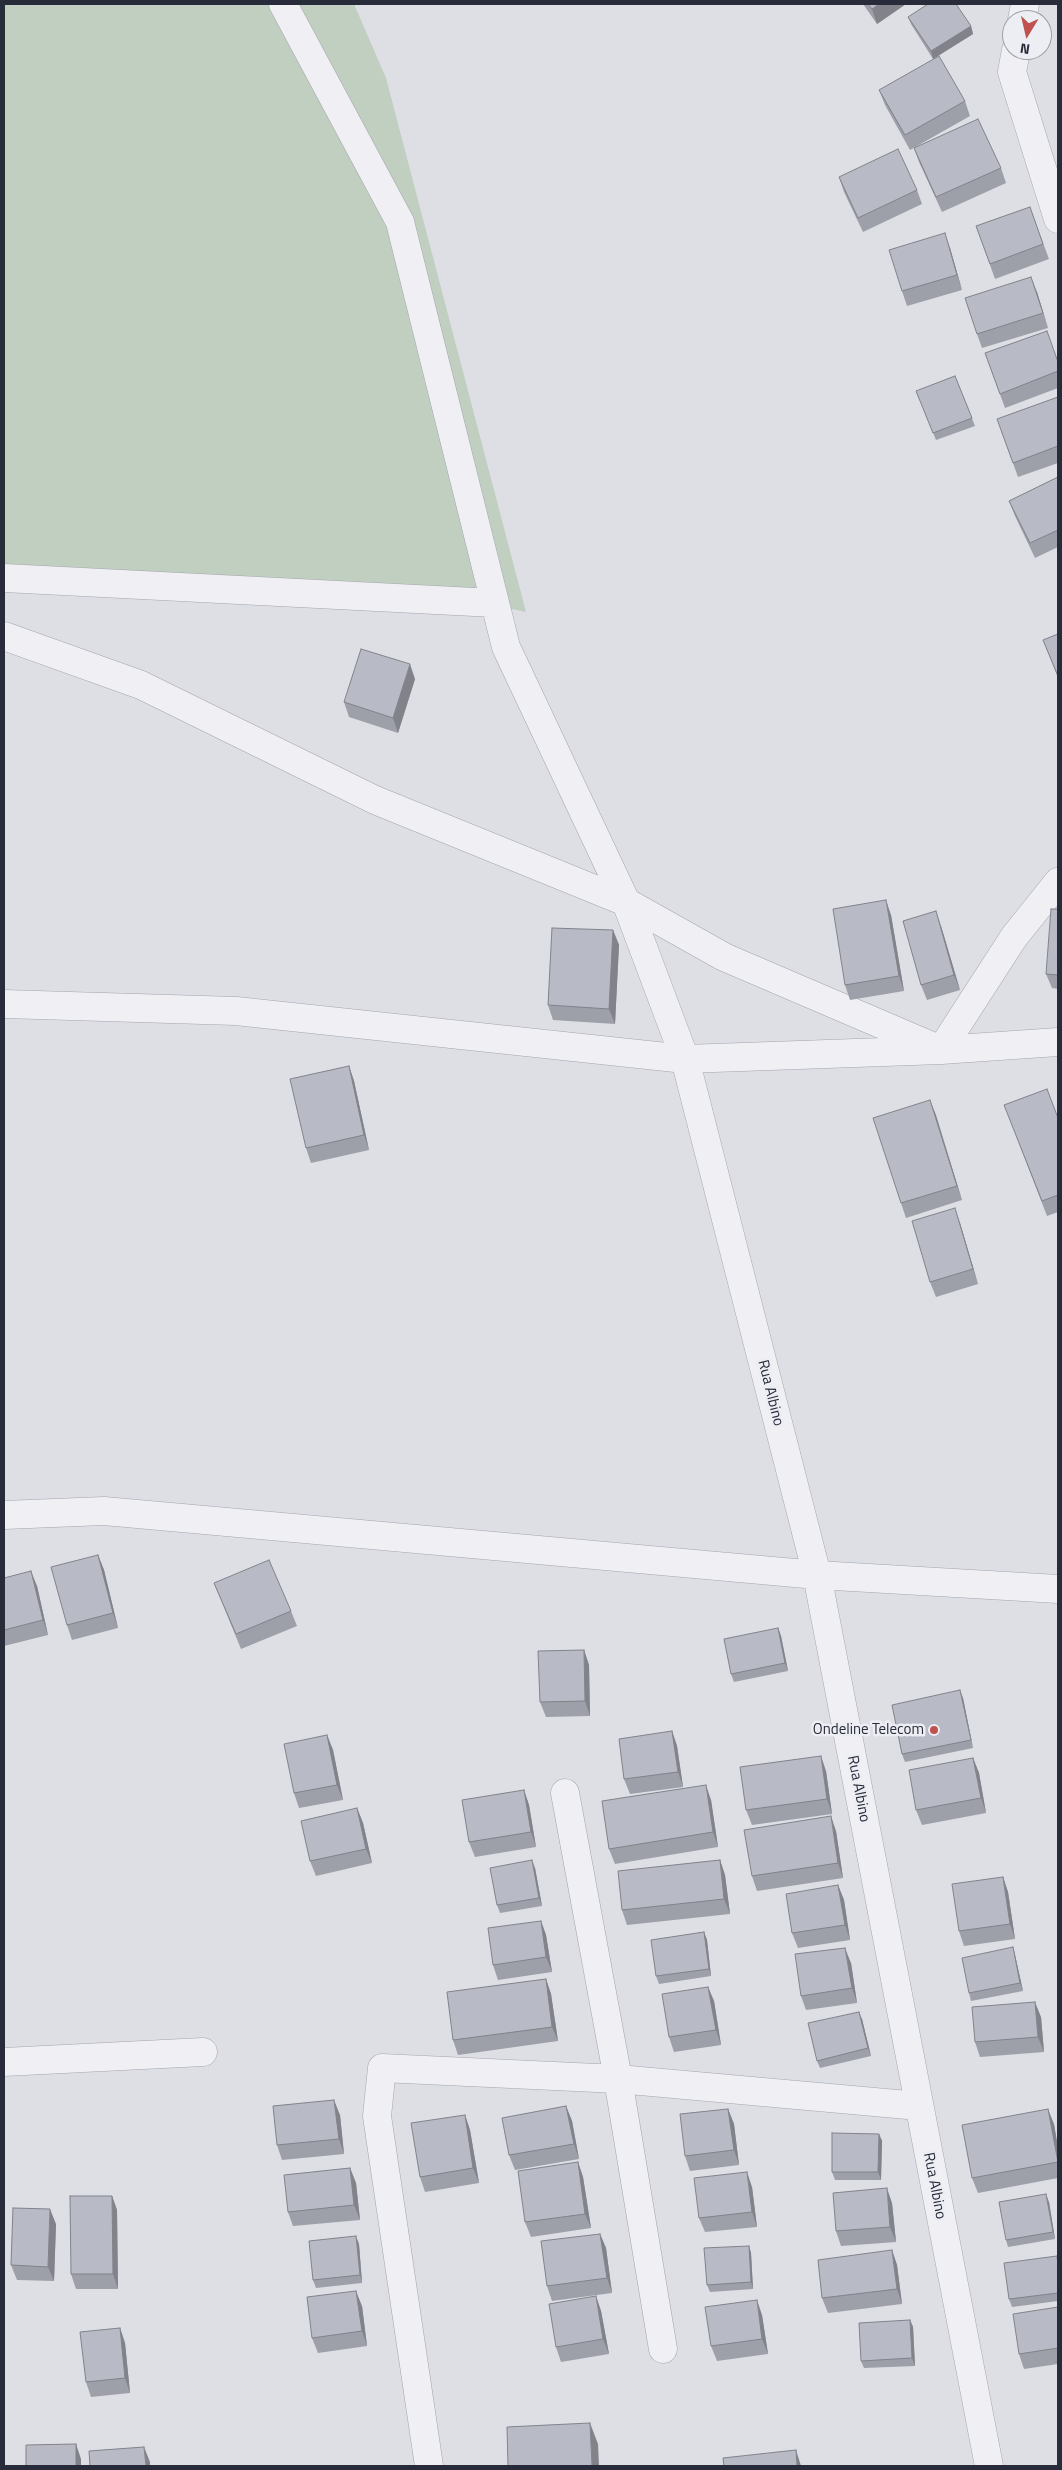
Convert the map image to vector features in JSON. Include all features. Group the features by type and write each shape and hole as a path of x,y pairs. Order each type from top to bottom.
{"street":[{"name":"Rua Albino","path":"283,4 400,222 506,647 626,902 685,1059 817,1575 989,2466"},
{"path":"1014,60 1012,72 1058,219"},
{"path":"4,578 494,603"},
{"path":"4,636 141,685 375,800 626,902 724,957 940,1050"},
{"path":"940,1050 1014,937 1058,882"},
{"path":"4,1004 236,1011 685,1059 940,1050 1058,1042"},
{"path":"4,1515 104,1511 817,1575 1058,1589"},
{"path":"565,1792 618,2079 663,2349"},
{"path":"4,2062 203,2052"},
{"path":"429,2466 377,2116 382,2068 618,2079 919,2106"}],"green space":[{"path":"4,4 354,4 386,78 526,612 493,605 4,578"}],"building":[{"path":"868,4 879,4 872,9"},
{"path":"928,4 956,4 971,26 931,51 908,17"},
{"path":"939,56 965,101 905,135 879,90"},
{"path":"978,119 1001,168 936,197 914,148"},
{"path":"898,149 917,190 858,218 839,177"},
{"path":"1030,207 1043,244 990,264 976,226"},
{"path":"945,233 957,275 902,291 889,250"},
{"path":"1031,277 1043,313 977,334 965,298"},
{"path":"1047,331 1058,362 1058,371 1000,394 985,353"},
{"path":"955,376 972,418 933,433 916,391"},
{"path":"1058,397 1058,446 1013,463 997,419"},
{"path":"1058,477 1058,530 1030,543 1009,501"},
{"path":"1058,634 1058,676 1043,640"},
{"path":"361,649 410,664 393,718 344,702"},
{"path":"886,900 899,976 845,985 833,909"},
{"path":"1051,909 1058,909 1058,975 1046,974"},
{"path":"936,911 954,975 921,985 903,921"},
{"path":"552,928 613,930 609,1009 548,1005"},
{"path":"349,1066 364,1135 306,1148 290,1079"},
{"path":"1047,1089 1058,1118 1058,1195 1042,1201 1004,1105"},
{"path":"930,1100 957,1186 901,1203 873,1118"},
{"path":"955,1208 973,1269 930,1282 912,1221"},
{"path":"98,1555 113,1613 67,1625 51,1567"},
{"path":"269,1560 291,1611 236,1634 214,1583"},
{"path":"31,1571 43,1620 4,1630 4,1578"},
{"path":"778,1628 785,1663 731,1674 724,1639"},
{"path":"584,1650 585,1701 540,1702 538,1651"},
{"name":"Ondeline Telecom","path":"960,1690 971,1740 902,1754 892,1705"},
{"path":"672,1731 678,1772 624,1779 619,1739"},
{"path":"327,1735 337,1785 294,1793 284,1744"},
{"path":"821,1756 827,1799 746,1810 740,1767"},
{"path":"973,1758 981,1798 916,1810 909,1770"},
{"path":"706,1785 713,1832 609,1849 602,1801"},
{"path":"524,1790 531,1832 469,1842 462,1800"},
{"path":"357,1808 366,1849 310,1861 301,1821"},
{"path":"831,1816 838,1863 752,1876 744,1830"},
{"path":"532,1860 539,1898 497,1905 490,1868"},
{"path":"720,1860 724,1899 622,1910 618,1871"},
{"path":"1003,1877 1010,1924 959,1931 952,1884"},
{"path":"838,1885 845,1925 792,1933 786,1894"},
{"path":"541,1921 546,1957 493,1965 488,1928"},
{"path":"704,1932 709,1969 656,1976 651,1940"},
{"path":"1013,1947 1020,1983 969,1993 962,1958"},
{"path":"845,1948 852,1988 801,1996 795,1954"},
{"path":"546,1979 552,2027 453,2040 447,1992"},
{"path":"708,1987 716,2030 669,2037 662,1994"},
{"path":"1035,2002 1038,2037 975,2042 972,2007"},
{"path":"859,2012 868,2048 817,2061 808,2023"},
{"path":"334,2100 339,2139 277,2145 273,2106"},
{"path":"566,2106 574,2144 509,2155 502,2118"},
{"path":"728,2109 734,2150 685,2156 680,2114"},
{"path":"1048,2109 1058,2162 972,2178 962,2125"},
{"path":"465,2115 473,2168 420,2177 411,2123"},
{"path":"832,2133 879,2134 878,2172 832,2172"},
{"path":"578,2162 585,2214 525,2222 518,2171"},
{"path":"350,2168 354,2205 288,2212 284,2175"},
{"path":"747,2172 752,2212 699,2218 694,2178"},
{"path":"887,2188 890,2227 836,2231 833,2193"},
{"path":"1046,2194 1053,2232 1006,2240 999,2202"},
{"path":"70,2196 112,2196 113,2274 71,2274"},
{"path":"13,2208 50,2209 48,2267 11,2265"},
{"path":"600,2234 607,2278 547,2286 541,2241"},
{"path":"356,2236 360,2275 313,2280 309,2241"},
{"path":"749,2246 751,2282 707,2285 704,2248"},
{"path":"892,2250 897,2289 822,2298 818,2260"},
{"path":"1057,2256 1058,2293 1009,2299 1004,2263"},
{"path":"356,2291 362,2331 312,2338 307,2297"},
{"path":"596,2296 603,2339 556,2347 549,2304"},
{"path":"757,2300 762,2339 711,2346 705,2307"},
{"path":"1058,2307 1058,2348 1019,2354 1013,2314"},
{"path":"910,2320 912,2358 861,2361 859,2323"},
{"path":"120,2328 125,2378 86,2382 80,2332"},
{"path":"590,2423 592,2466 508,2466 507,2427"},
{"path":"76,2444 76,2466 26,2466 26,2445"},
{"path":"144,2447 146,2466 90,2466 89,2451"},
{"path":"796,2450 797,2466 724,2466 723,2458"}],"place":[{"name":"Ondeline Telecom","path":"934,1730"}]}
